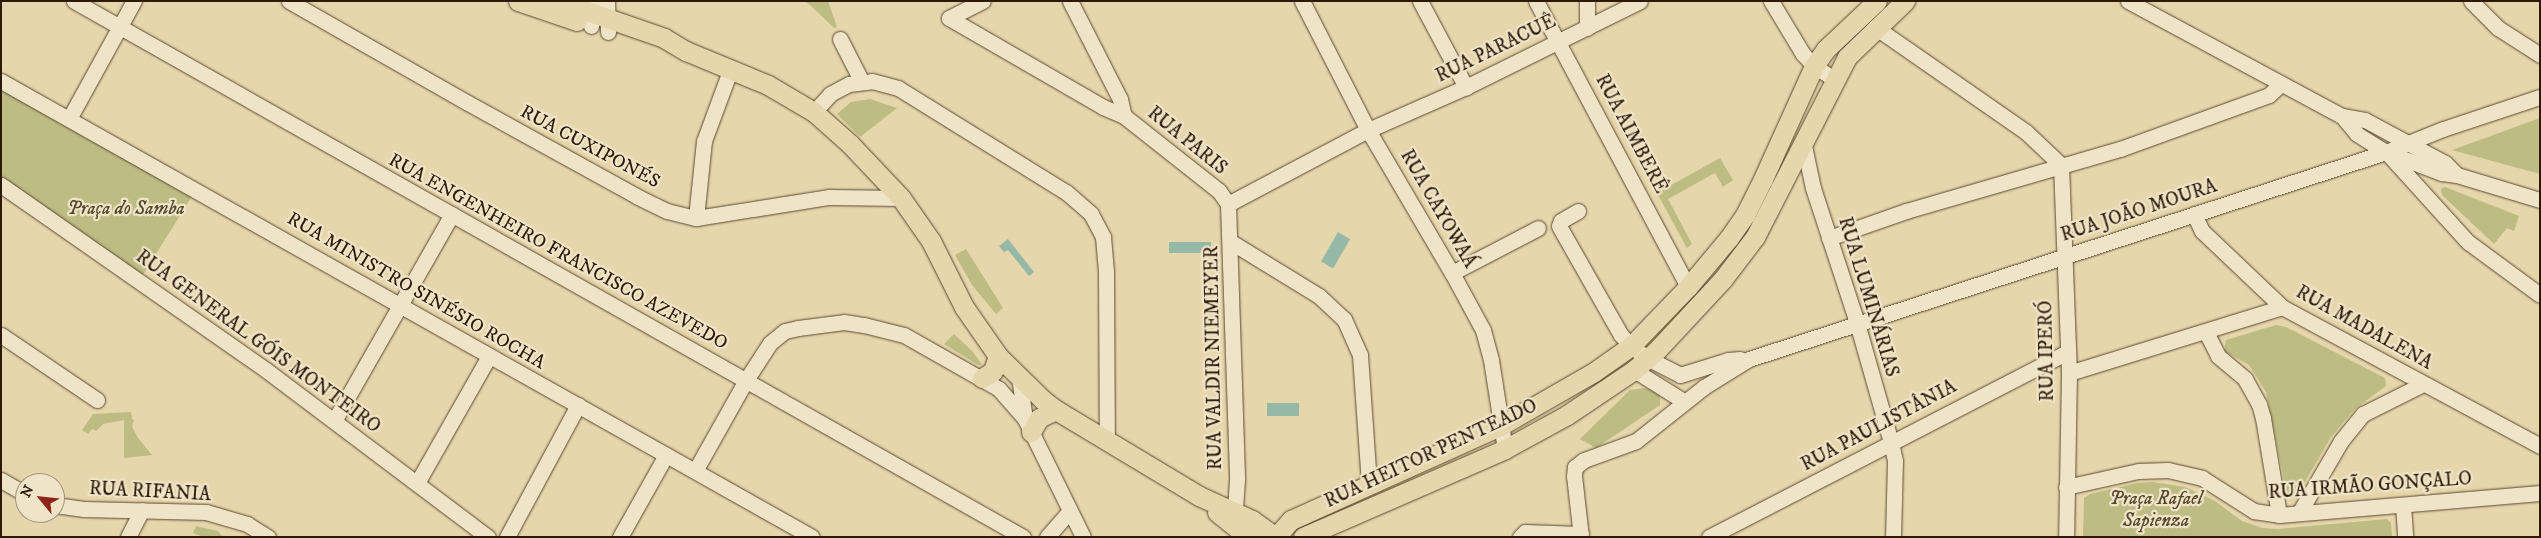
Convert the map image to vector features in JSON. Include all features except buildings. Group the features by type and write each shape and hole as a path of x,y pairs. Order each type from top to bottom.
{"main road":[{"path":"518,1 600,15"},
{"path":"558,1 664,38 686,51 768,85 814,112 850,144 901,198 931,241 964,307 998,356 1018,377 1056,410 1199,496 1248,537"},
{"name":"RUA HEITOR PENTEADO","path":"1276,537 1291,520 1500,426 1594,372 1631,346 1688,287 1729,238 1744,215 1778,148 1814,66 1826,49 1877,1"},
{"name":"RUA HEITOR PENTEADO","path":"1303,537 1505,449 1567,415 1640,364 1684,323 1723,279 1754,237 1847,57 1905,1"},
{"path":"1805,137 1806,112 1821,80 1814,66"},
{"path":"1778,148 1776,164 1786,176"},
{"path":"982,378 993,371 998,356"},
{"path":"1028,426 1056,410"},
{"path":"1231,522 1276,537"}],"street":[{"name":"RUA ENGENHEIRO FRANCISCO AZEVEDO","path":"74,1 1023,537"},
{"path":"69,118 134,1"},
{"name":"RUA CUXIPONÉS","path":"289,1 638,197 668,211 696,218 829,197 901,198"},
{"path":"983,1 949,18 1103,107 1124,116"},
{"name":"RUA PARIS","path":"1070,1 1120,99 1124,116 1219,191 1228,204"},
{"name":"RUA CAYOWAÁ","path":"1302,1 1368,130 1452,273 1483,330 1488,346 1505,449"},
{"path":"1420,1 1466,87"},
{"name":"RUA AIMBERÊ","path":"1536,1 1688,287"},
{"path":"1587,1 1587,28"},
{"name":"RUA PARACUÊ","path":"1228,204 1368,130 1466,87 1640,1"},
{"path":"1771,1 1798,47 1814,66 1834,80"},
{"path":"2128,1 2342,116 2365,120 2445,163"},
{"path":"2471,1 2498,28 2540,56"},
{"path":"1876,28 2026,132 2061,165"},
{"path":"840,39 862,82"},
{"path":"696,218 704,141 730,68"},
{"name":"RUA MINISTRO SINÉSIO ROCHA","path":"1,81 812,537"},
{"path":"814,112 830,94 839,88 862,82 884,83 898,88 1066,192 1091,214 1103,237 1106,273 1106,440"},
{"path":"1829,238 1906,211 2120,149 2269,95 2281,84"},
{"name":"RUA JOÃO MOURA","path":"1640,364 1680,375 1689,374 1728,360 1749,358 2386,152 2405,142 2540,97"},
{"path":"2342,116 2357,134 2386,152 2442,173 2457,175 2540,200"},
{"path":"2443,129 2436,147 2445,163 2457,175"},
{"name":"RUA LUMINÁRIAS","path":"1805,137 1813,188 1857,323 1891,442 1895,461 1893,537"},
{"path":"2386,152 2468,242 2540,295"},
{"name":"RUA IPERÓ","path":"2061,165 2069,373 2066,537"},
{"path":"1786,176 1813,188"},
{"name":"RUA GENERAL GÓIS MONTEIRO","path":"2,186 266,370 488,537"},
{"name":"RUA VALDIR NIEMEYER","path":"1228,204 1231,242 1237,480 1231,522"},
{"name":"RUA JOÃO MOURA","path":"1578,211 1561,221 1559,226 1640,364 1685,402"},
{"path":"334,420 452,214"},
{"name":"RUA MADALENA","path":"2194,214 2202,231 2282,307 2540,446"},
{"path":"1452,273 1538,228"},
{"path":"1231,242 1319,296 1344,319 1360,355 1369,485"},
{"path":"2069,373 2282,307"},
{"path":"695,471 746,380 776,336 798,328 844,322 864,325 904,336 982,378 1005,394 1028,426 1083,537"},
{"path":"2206,332 2218,356 2245,379 2259,404 2264,418 2279,515"},
{"path":"1,335 97,400"},
{"name":"RUA PAULISTÂNIA","path":"1709,537 2068,352"},
{"path":"417,483 489,356"},
{"name":"RUA JOÃO MOURA","path":"1581,535 1574,476 1575,467 1584,460 1623,447 1636,440 1726,372 1749,358"},
{"path":"1018,377 1028,426"},
{"path":"2299,513 2341,442 2363,414 2423,384"},
{"path":"507,537 578,405"},
{"path":"620,537 666,455"},
{"name":"RUA IRMÃO GONÇALO","path":"2066,487 2138,471 2168,470 2202,478 2254,511 2279,515 2540,493"},
{"path":"1,480 15,488"},
{"path":"2403,505 2405,537"},
{"name":"RUA RIFANIA","path":"65,506 84,509 206,512 244,530 268,537"},
{"path":"128,537 142,510"},
{"path":"1047,537 1070,512"},
{"path":"1520,537 1525,532 1581,535"}],"green space":[{"path":"803,1 828,1 837,27 834,28 809,4"},
{"name":"Praça do Samba","path":"1,87 194,193 141,278 1,179"},
{"path":"870,99 897,108 860,137 837,114 851,102"},
{"path":"2540,118 2540,174 2452,150"},
{"path":"1720,158 1733,180 1723,187 1715,173 1668,199 1692,244 1687,248 1657,193"},
{"path":"2445,187 2519,216 2514,231 2507,228 2494,244 2442,195 2441,189"},
{"path":"966,249 1003,308 996,314 972,285 955,255"},
{"path":"2276,325 2286,327 2385,378 2386,386 2355,409 2331,437 2295,499 2287,494 2266,392 2249,365 2224,351 2226,340"},
{"path":"954,334 973,352 982,365 978,365 944,344"},
{"path":"1645,388 1660,393 1660,405 1596,448 1580,439 1630,390"},
{"path":"131,412 132,419 134,420 132,426 138,438 152,455 124,458 124,420 103,424 96,431 92,429 88,434 82,430 93,414"},
{"name":"Praça Rafael Sapienza","path":"2152,482 2185,487 2215,501 2242,521 2262,528 2278,529 2387,519 2391,523 2392,537 2083,537 2084,498 2090,494 2137,483"},
{"path":"196,526 218,531 223,537 203,537 193,533"}],"shaded area":[{"path":"1338,232 1350,239 1333,268 1321,261"},
{"path":"1008,239 1034,272 1029,276 1008,250 1004,252 999,246"},
{"path":"1169,242 1211,242 1211,253 1169,253"},
{"path":"1267,403 1299,403 1299,416 1267,416"}]}
